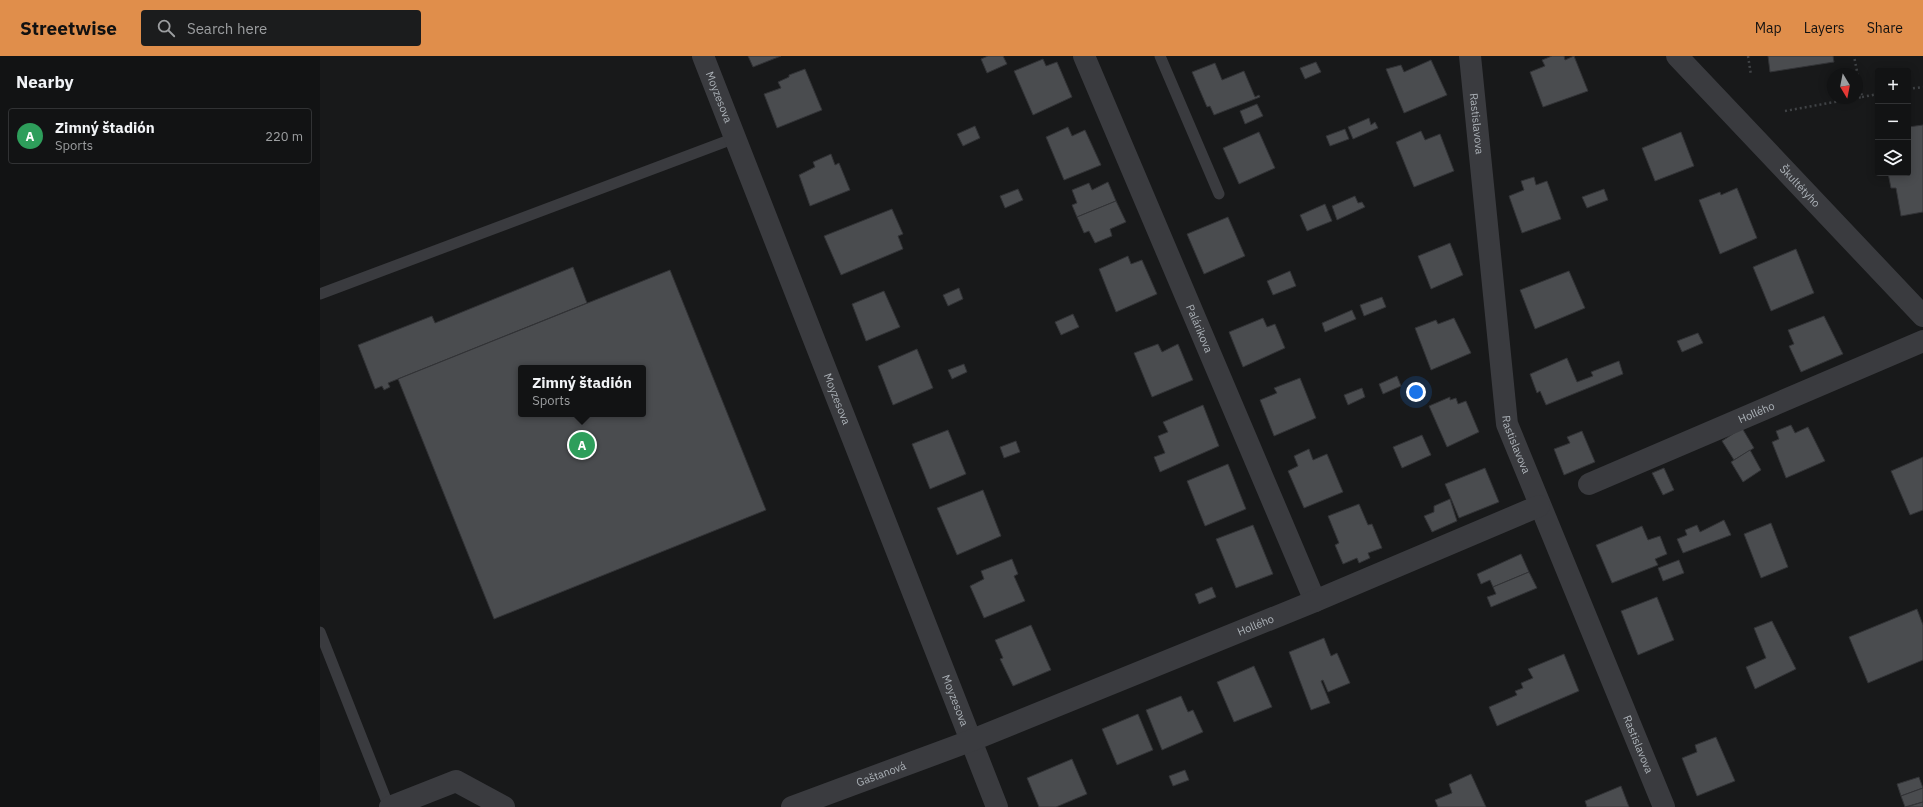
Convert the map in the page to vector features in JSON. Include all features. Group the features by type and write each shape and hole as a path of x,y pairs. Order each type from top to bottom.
{"street":[{"name":"Moyzesova","path":"703,56 997,807"},
{"name":"Palárikova","path":"1084,56 1314,601"},
{"name":"Rastislavova","path":"1470,56 1507,424 1539,506 1664,807"},
{"name":"Škultétyho","path":"1677,56 1923,316"},
{"name":"Hollého","path":"1589,484 1923,341"},
{"name":"Hollého","path":"970,741 1314,601 1539,506"},
{"name":"Gaštanová","path":"792,807 970,741"},
{"path":"390,807 456,781 504,807"}],"lane":[{"path":"1160,56 1219,194"},
{"path":"320,294 735,138"},
{"path":"320,632 390,807"}],"path":[{"path":"1748,56 1751,75"},
{"path":"1854,56 1856,68"},
{"path":"1911,89 1923,87"},
{"path":"1863,97 1875,95"},
{"path":"1785,111 1827,103"}],"building":[{"path":"748,56 781,56 753,67"},
{"path":"988,56 1003,56 1007,64 987,73 981,59"},
{"path":"1552,56 1564,56 1565,60 1574,56 1588,91 1543,107 1530,72 1545,66 1542,60"},
{"path":"1768,56 1833,56 1834,62 1770,72"},
{"path":"1043,59 1046,66 1057,62 1072,97 1033,115 1014,71"},
{"path":"1431,60 1447,95 1404,113 1386,69 1401,65 1404,72"},
{"path":"1316,62 1321,72 1305,79 1300,68"},
{"path":"1215,63 1222,80 1244,71 1255,97 1259,95 1260,97 1214,115 1210,106 1207,107 1192,72"},
{"path":"805,69 822,110 777,128 764,94 781,88 778,82 789,77 789,75"},
{"path":"1257,104 1263,116 1245,124 1240,111"},
{"path":"1369,118 1371,125 1375,122 1378,128 1353,139 1348,127"},
{"path":"1923,125 1923,212 1901,216 1896,188 1891,188 1889,176 1911,176 1911,127"},
{"path":"975,126 980,138 963,146 957,134"},
{"path":"1068,127 1072,136 1085,130 1101,165 1064,180 1046,137"},
{"path":"1345,129 1349,139 1330,146 1326,136"},
{"path":"1421,131 1425,140 1440,134 1454,171 1414,187 1396,142"},
{"path":"1259,132 1275,168 1239,184 1223,148"},
{"path":"1681,132 1694,166 1655,181 1642,148"},
{"path":"831,154 835,165 839,163 850,190 810,206 799,175 815,167 813,162"},
{"path":"1534,177 1536,185 1547,181 1561,219 1522,233 1509,196 1524,190 1521,181"},
{"path":"1108,182 1116,201 1077,217 1072,205 1077,203 1072,190 1089,183 1092,190"},
{"path":"1737,188 1757,238 1720,254 1699,200 1720,192 1721,195"},
{"path":"1018,189 1023,200 1005,208 1000,196"},
{"path":"1604,189 1608,200 1587,208 1582,197"},
{"path":"1355,196 1358,203 1362,202 1365,207 1337,220 1332,206"},
{"path":"1116,201 1126,222 1110,229 1112,236 1095,243 1089,231 1084,233 1077,217"},
{"path":"1325,204 1332,221 1307,231 1300,215"},
{"path":"892,209 903,234 898,236 903,249 841,275 824,236"},
{"path":"1228,217 1245,256 1204,274 1187,234"},
{"path":"1450,243 1463,275 1431,289 1418,256"},
{"path":"1796,249 1814,293 1771,311 1753,267"},
{"path":"1128,256 1131,264 1142,260 1157,294 1116,312 1099,269"},
{"path":"573,267 587,303 388,383 390,387 384,390 382,386 375,389 358,345 432,316 435,323"},
{"path":"670,270 766,510 494,619 398,379"},
{"path":"1290,271 1296,286 1273,295 1267,281"},
{"path":"1569,271 1585,308 1535,329 1520,290"},
{"path":"959,288 963,299 948,306 943,295"},
{"path":"884,291 900,327 866,341 852,304"},
{"path":"1382,297 1386,307 1364,316 1360,305"},
{"path":"1352,310 1356,319 1325,332 1322,323"},
{"path":"1073,314 1079,327 1061,335 1055,322"},
{"path":"1824,316 1843,354 1801,372 1789,346 1794,344 1788,330"},
{"path":"1263,318 1267,327 1275,324 1285,348 1243,367 1229,332"},
{"path":"1454,318 1471,353 1431,370 1415,328 1436,320 1438,324"},
{"path":"1698,333 1703,343 1682,352 1677,341"},
{"path":"1158,344 1162,352 1178,344 1193,380 1152,397 1134,353"},
{"path":"917,349 933,388 893,405 878,366"},
{"path":"1567,358 1577,382 1593,376 1591,372 1619,361 1623,374 1546,405 1540,391 1537,393 1530,374"},
{"path":"964,364 967,372 952,379 948,370"},
{"path":"1397,376 1401,386 1383,394 1379,384"},
{"path":"1300,378 1316,418 1274,436 1260,400 1277,393 1274,388"},
{"path":"1362,388 1365,397 1348,405 1344,395"},
{"path":"1450,397 1450,400 1456,398 1458,404 1466,401 1479,432 1447,447 1429,406"},
{"path":"1203,405 1219,446 1160,472 1154,457 1165,453 1158,436 1168,432 1163,422"},
{"path":"1791,425 1795,433 1808,427 1825,461 1786,478 1772,442 1779,439 1776,431"},
{"path":"1742,428 1754,448 1734,460 1722,441"},
{"path":"948,430 966,474 930,489 912,444"},
{"path":"1582,431 1595,462 1564,475 1554,449 1570,443 1567,437"},
{"path":"1422,435 1431,455 1402,468 1393,447"},
{"path":"1016,441 1020,452 1004,458 1000,447"},
{"path":"1309,449 1313,460 1327,454 1343,492 1304,508 1288,471 1298,466 1294,456"},
{"path":"1750,450 1761,470 1743,482 1731,462"},
{"path":"1923,457 1923,510 1910,515 1891,471"},
{"path":"1228,464 1246,509 1205,526 1187,481"},
{"path":"1485,468 1499,502 1459,518 1445,484"},
{"path":"1664,468 1674,490 1663,495 1652,473"},
{"path":"983,490 1001,536 957,555 937,508"},
{"path":"1450,499 1457,521 1432,532 1424,516 1434,512 1434,506"},
{"path":"1359,504 1368,525 1372,524 1382,548 1368,553 1370,558 1359,563 1357,558 1343,564 1335,545 1339,543 1328,516"},
{"path":"1724,520 1731,535 1683,553 1677,539 1687,535 1685,530 1697,525 1700,532"},
{"path":"1771,523 1788,567 1761,578 1744,534"},
{"path":"1253,525 1273,574 1236,588 1216,539"},
{"path":"1642,526 1648,540 1660,536 1667,554 1655,559 1658,565 1612,583 1596,545"},
{"path":"1521,554 1529,572 1493,587 1490,580 1481,584 1477,574"},
{"path":"1012,559 1018,574 1014,576 1025,601 984,618 970,586 984,579 981,571"},
{"path":"1679,560 1684,573 1663,581 1658,568"},
{"path":"1529,572 1537,588 1491,607 1487,597 1496,594 1493,587"},
{"path":"1212,587 1216,597 1199,604 1195,594"},
{"path":"1657,597 1674,640 1638,655 1621,611"},
{"path":"1917,609 1923,625 1923,660 1868,683 1849,637"},
{"path":"1772,621 1796,669 1755,689 1746,667 1766,658 1754,628"},
{"path":"1031,625 1051,670 1013,686 1000,659 1003,658 995,640"},
{"path":"1324,638 1331,656 1337,653 1350,683 1328,692 1323,680 1321,681 1330,703 1311,710 1289,652"},
{"path":"1564,654 1579,691 1497,726 1489,707 1517,695 1515,691 1523,688 1521,683 1533,678 1528,669"},
{"path":"1254,666 1272,707 1234,722 1217,682"},
{"path":"1181,696 1188,712 1193,710 1203,732 1162,750 1146,710"},
{"path":"1138,714 1153,750 1117,765 1102,729"},
{"path":"1716,737 1735,781 1697,796 1682,758 1697,752 1695,745"},
{"path":"1072,759 1087,794 1056,807 1039,807 1027,778"},
{"path":"1185,770 1189,780 1173,786 1169,776"},
{"path":"1471,774 1486,807 1438,807 1435,800 1452,793 1449,784"},
{"path":"1919,777 1923,788 1901,796 1897,784"},
{"path":"1621,786 1629,807 1587,807 1585,801"},
{"path":"1923,788 1923,802 1905,807 1901,796"},
{"path":"1923,802 1923,807 1907,807"}],"place":[{"name":"Zimný štadión","path":"582,445"}]}
